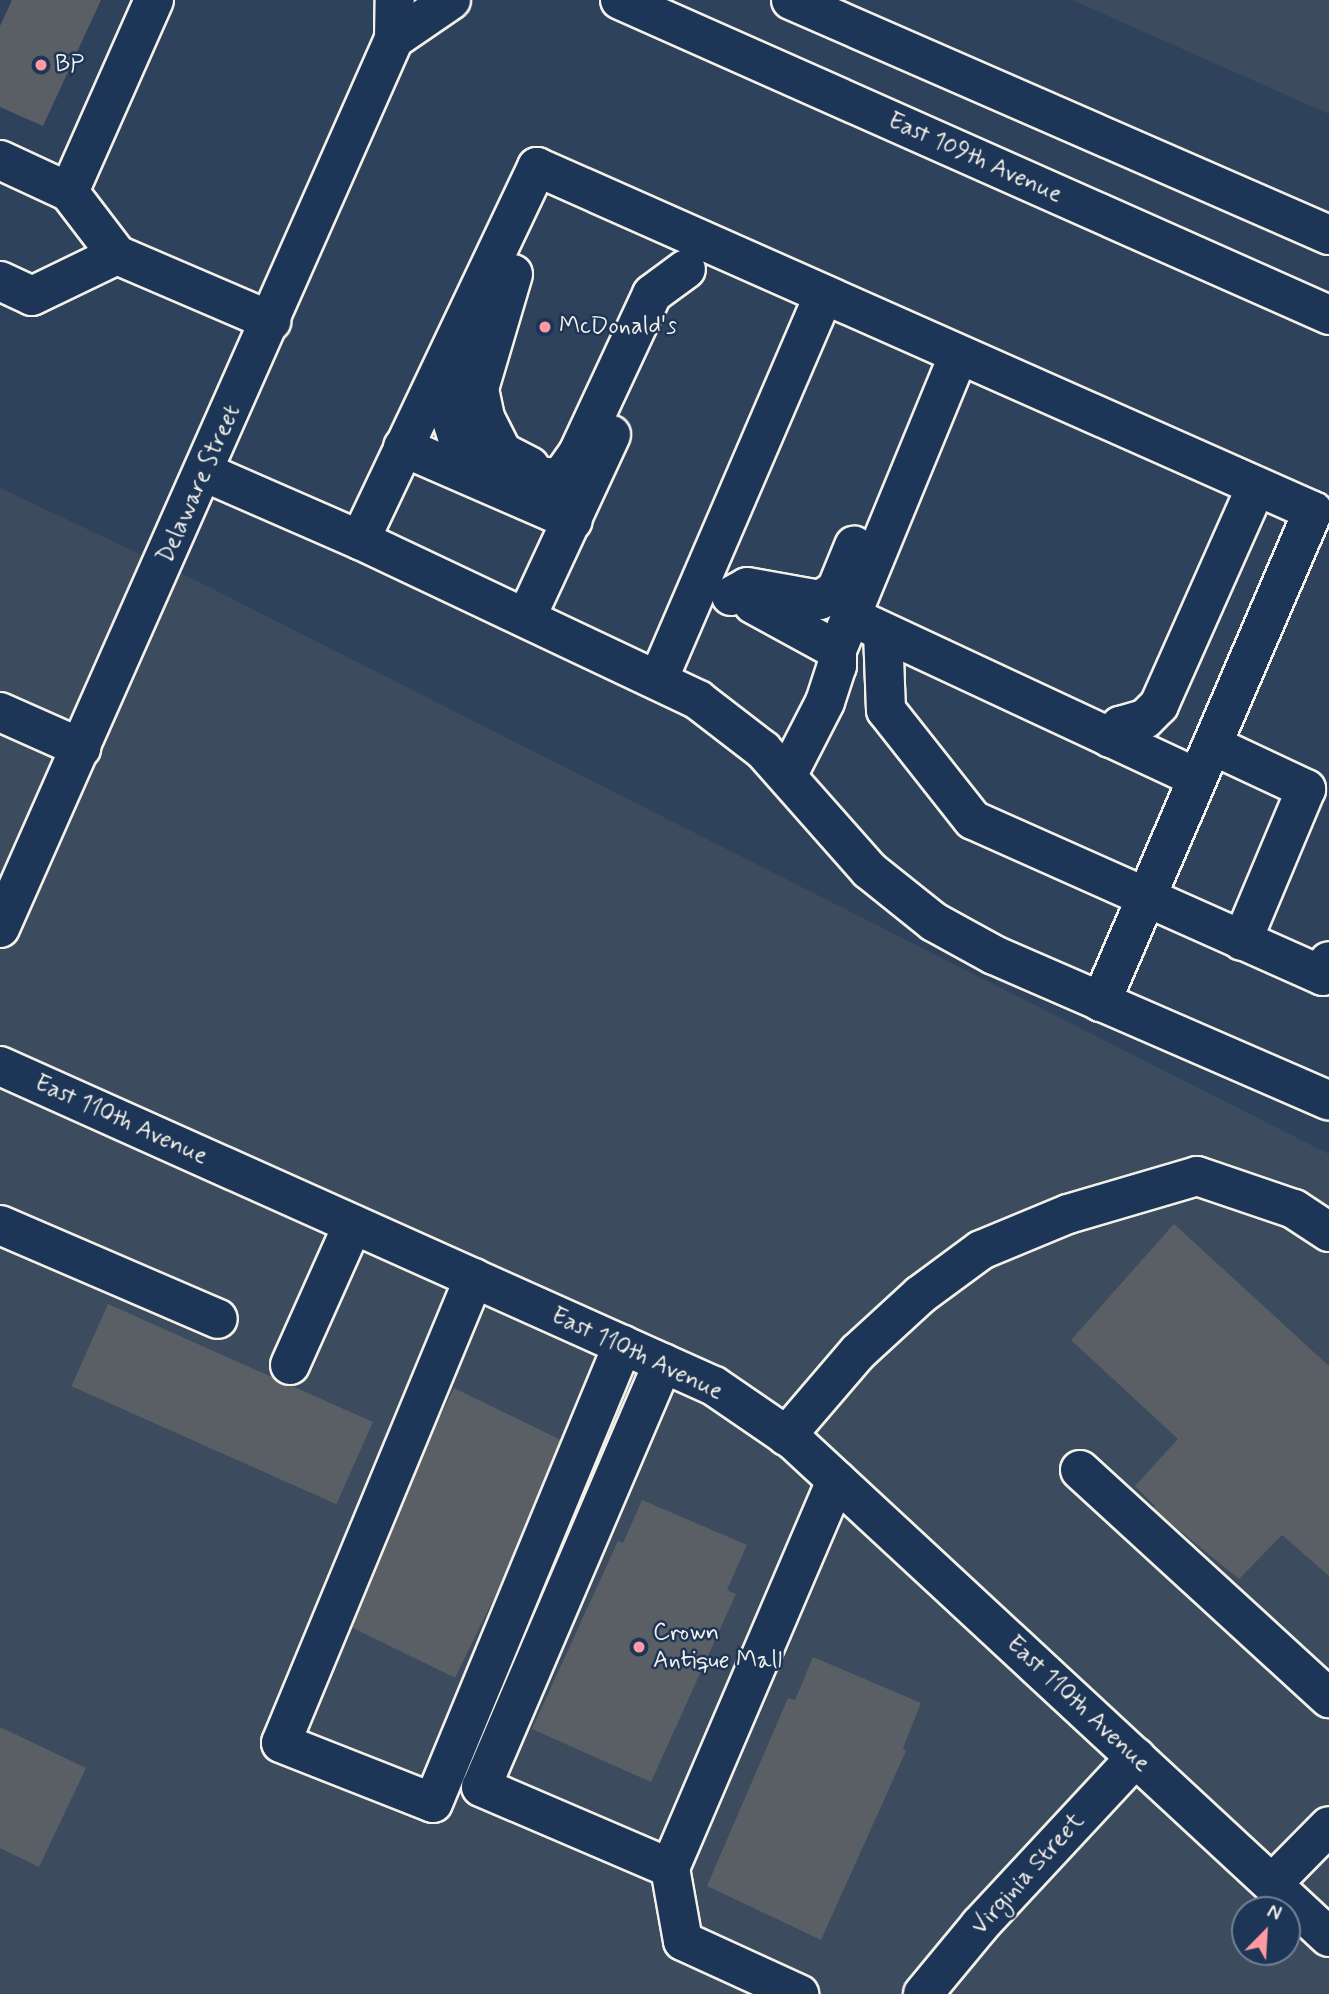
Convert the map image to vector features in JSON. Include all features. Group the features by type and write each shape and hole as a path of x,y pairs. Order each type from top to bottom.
{"street":[{"path":"69,192 154,0"},
{"name":"Delaware Street","path":"0,928 12,871 81,748 394,39 395,0"},
{"path":"394,39 451,0"},
{"name":"East 109th Avenue","path":"620,0 1329,315"},
{"path":"790,0 1329,235"},
{"path":"0,160 69,192 117,255 271,321"},
{"path":"360,540 507,223 537,167 692,255 823,297 953,369 1321,515 1205,762 1101,1002"},
{"path":"507,223 513,274 454,395 450,415 457,436 474,453 509,471 553,478 564,473 578,453 652,294 692,255"},
{"path":"0,281 32,296 117,255"},
{"path":"526,618 573,521 692,255"},
{"path":"658,681 713,596 823,297"},
{"path":"713,596 747,587 820,600 836,590 913,406 953,369"},
{"path":"788,776 825,702 837,666 857,633 953,369"},
{"path":"403,447 573,521"},
{"path":"204,472 360,540 526,618 658,681 730,721 788,776 841,840 901,899 963,940 1329,1101"},
{"path":"1110,738 1120,726 1145,719 1159,705 1256,487"},
{"path":"713,596 857,633 1110,738 1306,789 1242,941"},
{"path":"857,633 886,710 973,820 1145,899 1323,976 1329,961"},
{"path":"0,712 81,748"},
{"name":"East 110th Avenue","path":"0,1066 714,1386 786,1436 836,1480 1329,1937"},
{"path":"786,1436 858,1352 920,1295 981,1250 1068,1214 1197,1176 1294,1209 1329,1232"},
{"path":"290,1365 353,1224"},
{"path":"0,1225 218,1319"},
{"path":"474,1278 281,1743 433,1803 623,1345"},
{"path":"663,1363 481,1787 670,1868"},
{"path":"1080,1470 1329,1698"},
{"path":"799,1994 683,1941 670,1868 836,1480"},
{"path":"510,1619 545,1636"},
{"name":"Virginia Street","path":"923,1994 980,1925 1136,1757"},
{"path":"1272,1884 1329,1826"}],"shaded area":[{"path":"1072,0 1329,0 1329,114"},
{"path":"0,488 197,581 1329,1154 1329,1994 0,1994"}],"building":[{"path":"12,0 101,0 43,126 0,107 0,26"},
{"path":"1174,1224 1329,1366 1329,1576 1282,1535 1239,1579 1152,1508 1155,1506 1135,1486 1178,1439 1071,1340"},
{"path":"108,1304 373,1422 336,1504 71,1386"},
{"path":"454,1388 569,1444 455,1678 340,1622"},
{"path":"642,1500 747,1545 727,1590 736,1594 651,1782 532,1729 618,1541 623,1543"},
{"path":"813,1657 921,1703 903,1748 906,1751 821,1940 707,1886 788,1698 795,1700"},
{"path":"0,1727 86,1768 39,1867 0,1848"}],"place":[{"name":"BP","path":"41,65"},
{"name":"McDonald's","path":"545,327"},
{"name":"Crown Antique Mall","path":"639,1647"}]}
